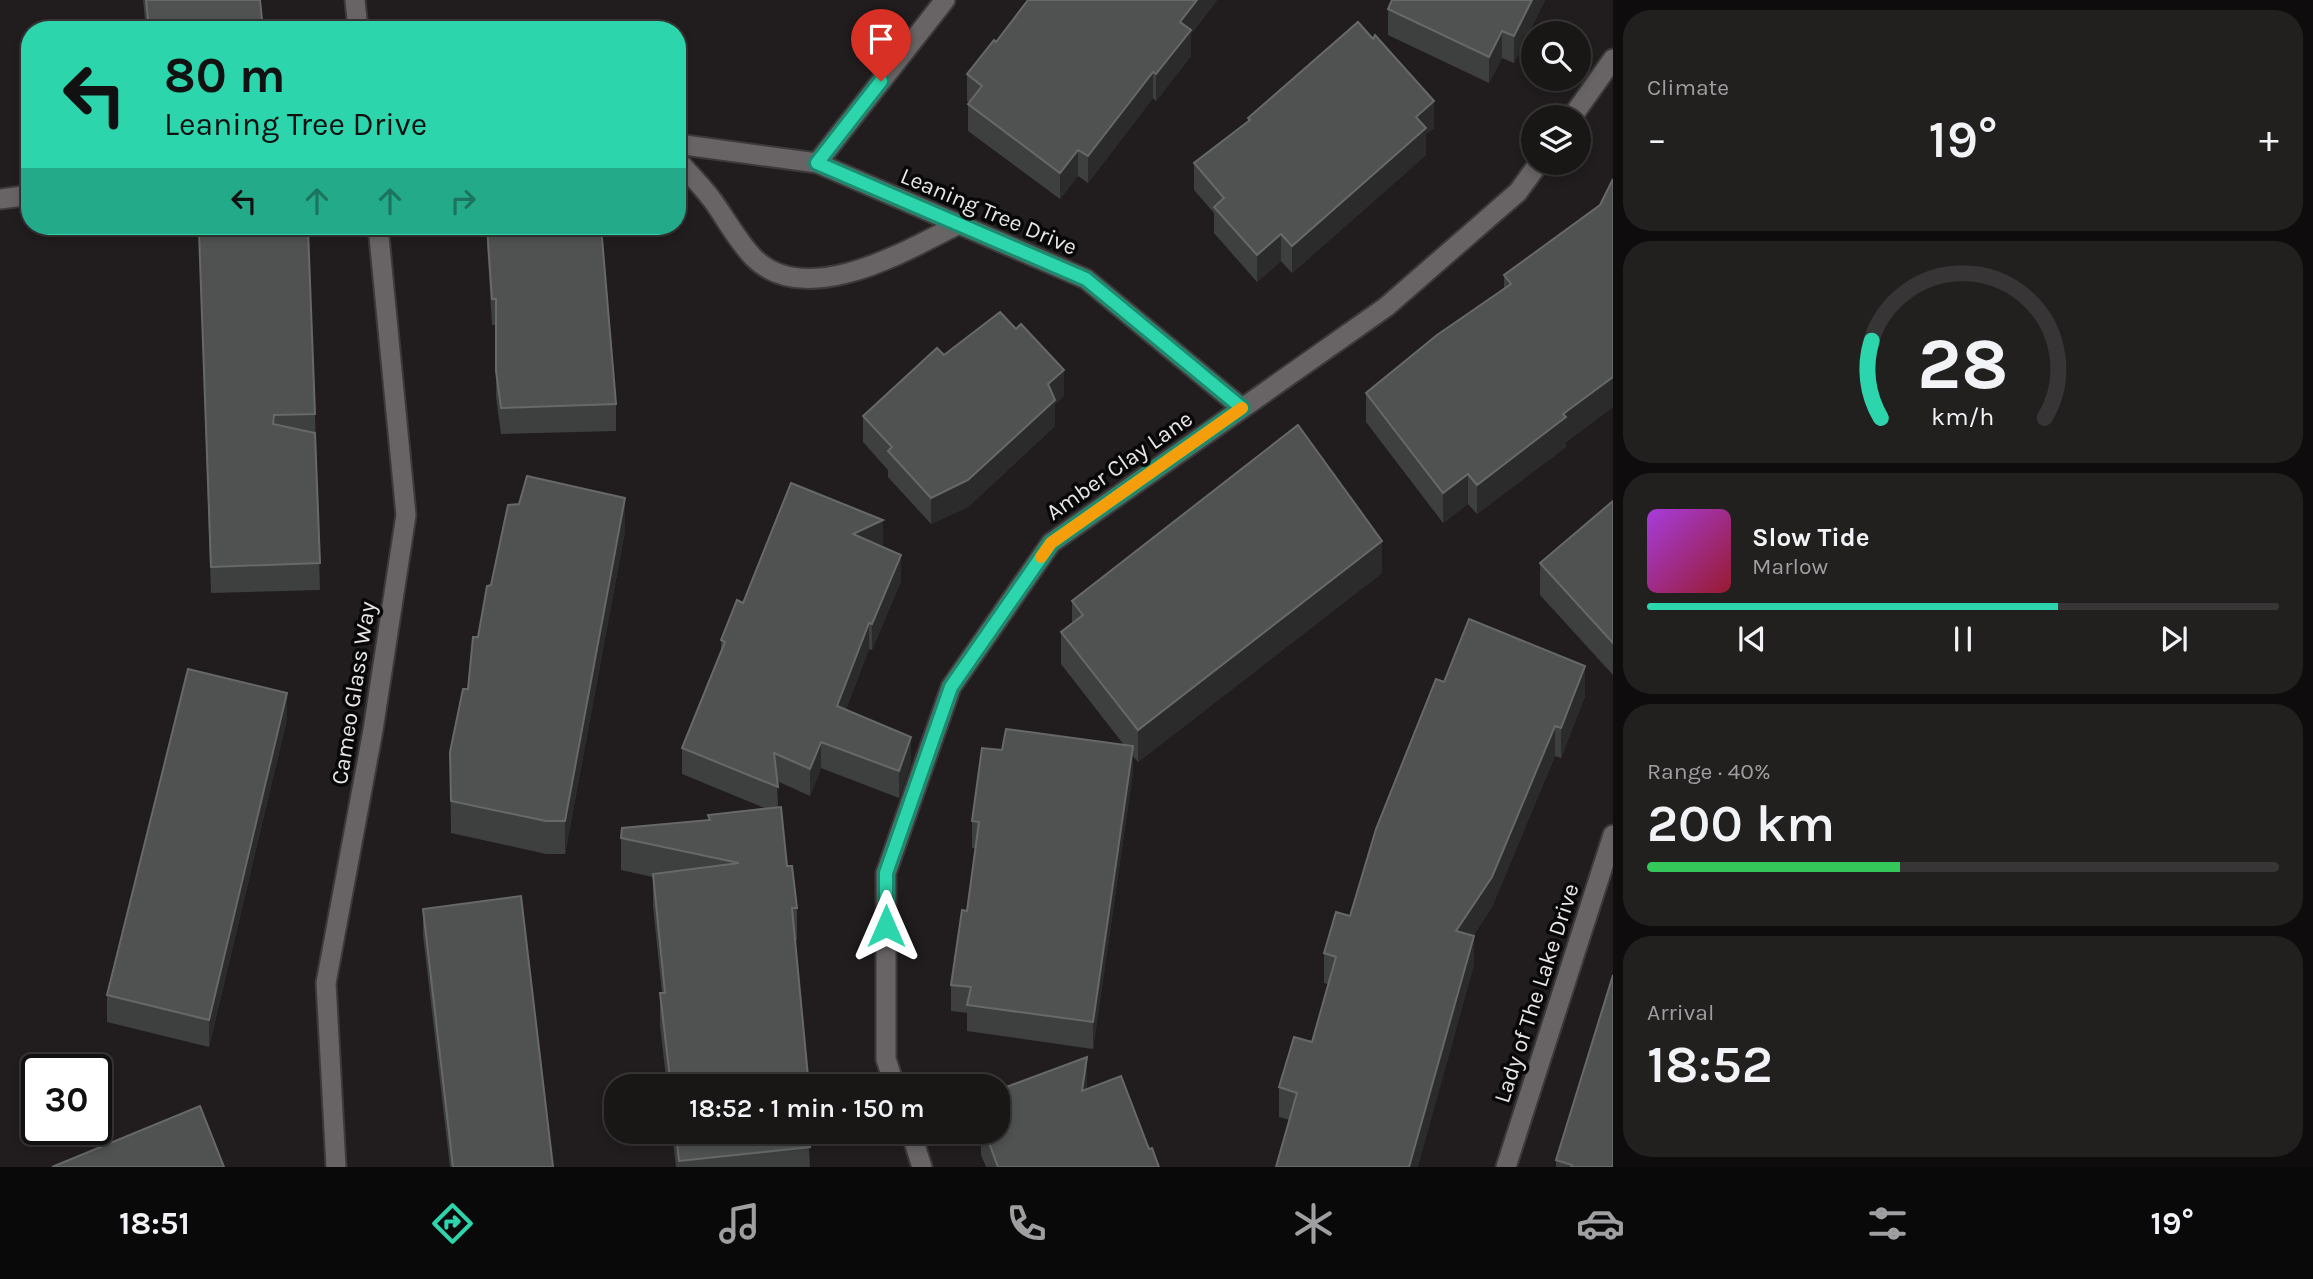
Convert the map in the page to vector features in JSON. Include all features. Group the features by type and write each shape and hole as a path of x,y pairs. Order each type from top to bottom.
{"street":[{"path":"355,0 357,21"},
{"path":"817,163 945,0"},
{"path":"1580,105 1613,59"},
{"name":"Leaning Tree Drive","path":"686,145 817,163 1086,279 1242,408"},
{"path":"686,170 713,201 755,259 787,278 828,279 915,246 957,225"},
{"name":"Amber Clay Lane","path":"891,1074 886,1059 886,873 951,687 1051,543 1386,307 1518,192 1530,175"},
{"path":"0,199 21,196"},
{"name":"Cameo Glass Way","path":"336,1167 326,984 373,730 406,515 380,235"},
{"name":"Lady of The Lake Drive","path":"1506,1167 1613,835"},
{"path":"915,1144 922,1167"}],"building":[{"path":"146,0 260,0 262,21 148,21"},
{"path":"1028,0 1197,0 1180,22 1191,30 1156,74 1153,72 1088,156 1078,150 1060,173 968,104 982,86 967,74"},
{"path":"1392,0 1532,0 1514,36 1502,31 1489,57 1388,9"},
{"path":"1358,22 1373,39 1375,35 1434,101 1416,117 1426,128 1292,246 1281,234 1257,255 1214,207 1224,198 1194,163 1250,120 1248,118"},
{"path":"1613,179 1613,377 1563,414 1566,417 1477,485 1468,474 1443,493 1366,393 1437,335 1511,284 1504,275 1600,205"},
{"path":"199,235 308,235 315,414 274,415 273,424 315,433 320,563 211,567"},
{"path":"488,235 602,235 616,404 501,408 496,371 496,299 492,299"},
{"path":"1000,312 1016,329 1021,324 1064,370 1048,384 1055,400 968,480 931,498 888,451 892,447 863,416 937,348 944,355"},
{"path":"1298,425 1382,541 1138,730 1061,632 1083,615 1072,601"},
{"path":"527,476 625,498 565,821 546,821 451,801 450,752 463,689 468,689 473,637 478,637 487,586 491,585 508,505 519,504"},
{"path":"791,483 883,520 853,534 901,555 872,624 869,623 837,706 911,737 899,771 821,742 810,769 774,753 778,787 682,748 725,642 721,640 737,600 743,603"},
{"path":"1613,501 1613,643 1540,563"},
{"path":"1469,619 1585,666 1561,728 1555,726 1492,877 1456,931 1474,936 1409,1167 1276,1167 1297,1093 1279,1087 1294,1037 1312,1042 1336,957 1324,953 1336,912 1350,916 1376,829 1436,679 1444,682"},
{"path":"188,669 287,693 209,1020 107,995"},
{"path":"1006,729 1133,746 1093,1022 967,1005 971,987 951,985 962,910 967,911 979,822 972,821 982,748 1002,750"},
{"path":"781,807 787,866 792,866 797,908 792,908 808,1074 669,1074 660,993 665,993 653,874 739,863 621,838 622,828 710,820 708,815"},
{"path":"521,896 553,1167 453,1167 423,909"},
{"path":"1613,975 1613,1167 1571,1167 1572,1165 1556,1160"},
{"path":"1087,1057 1082,1091 1121,1076 1149,1149 1152,1148 1159,1167 998,1167 989,1144 1010,1144 1010,1086"},
{"path":"200,1106 224,1167 52,1167 105,1145 112,1145 112,1142"},
{"path":"677,1144 810,1144 810,1147 679,1161"}],"slow traffic":[{"path":"1041,557 1051,543 1242,408"}],"route":[{"path":"881,81 817,163 1086,279 1242,408 1051,543 951,687 886,873 886,926"}]}
